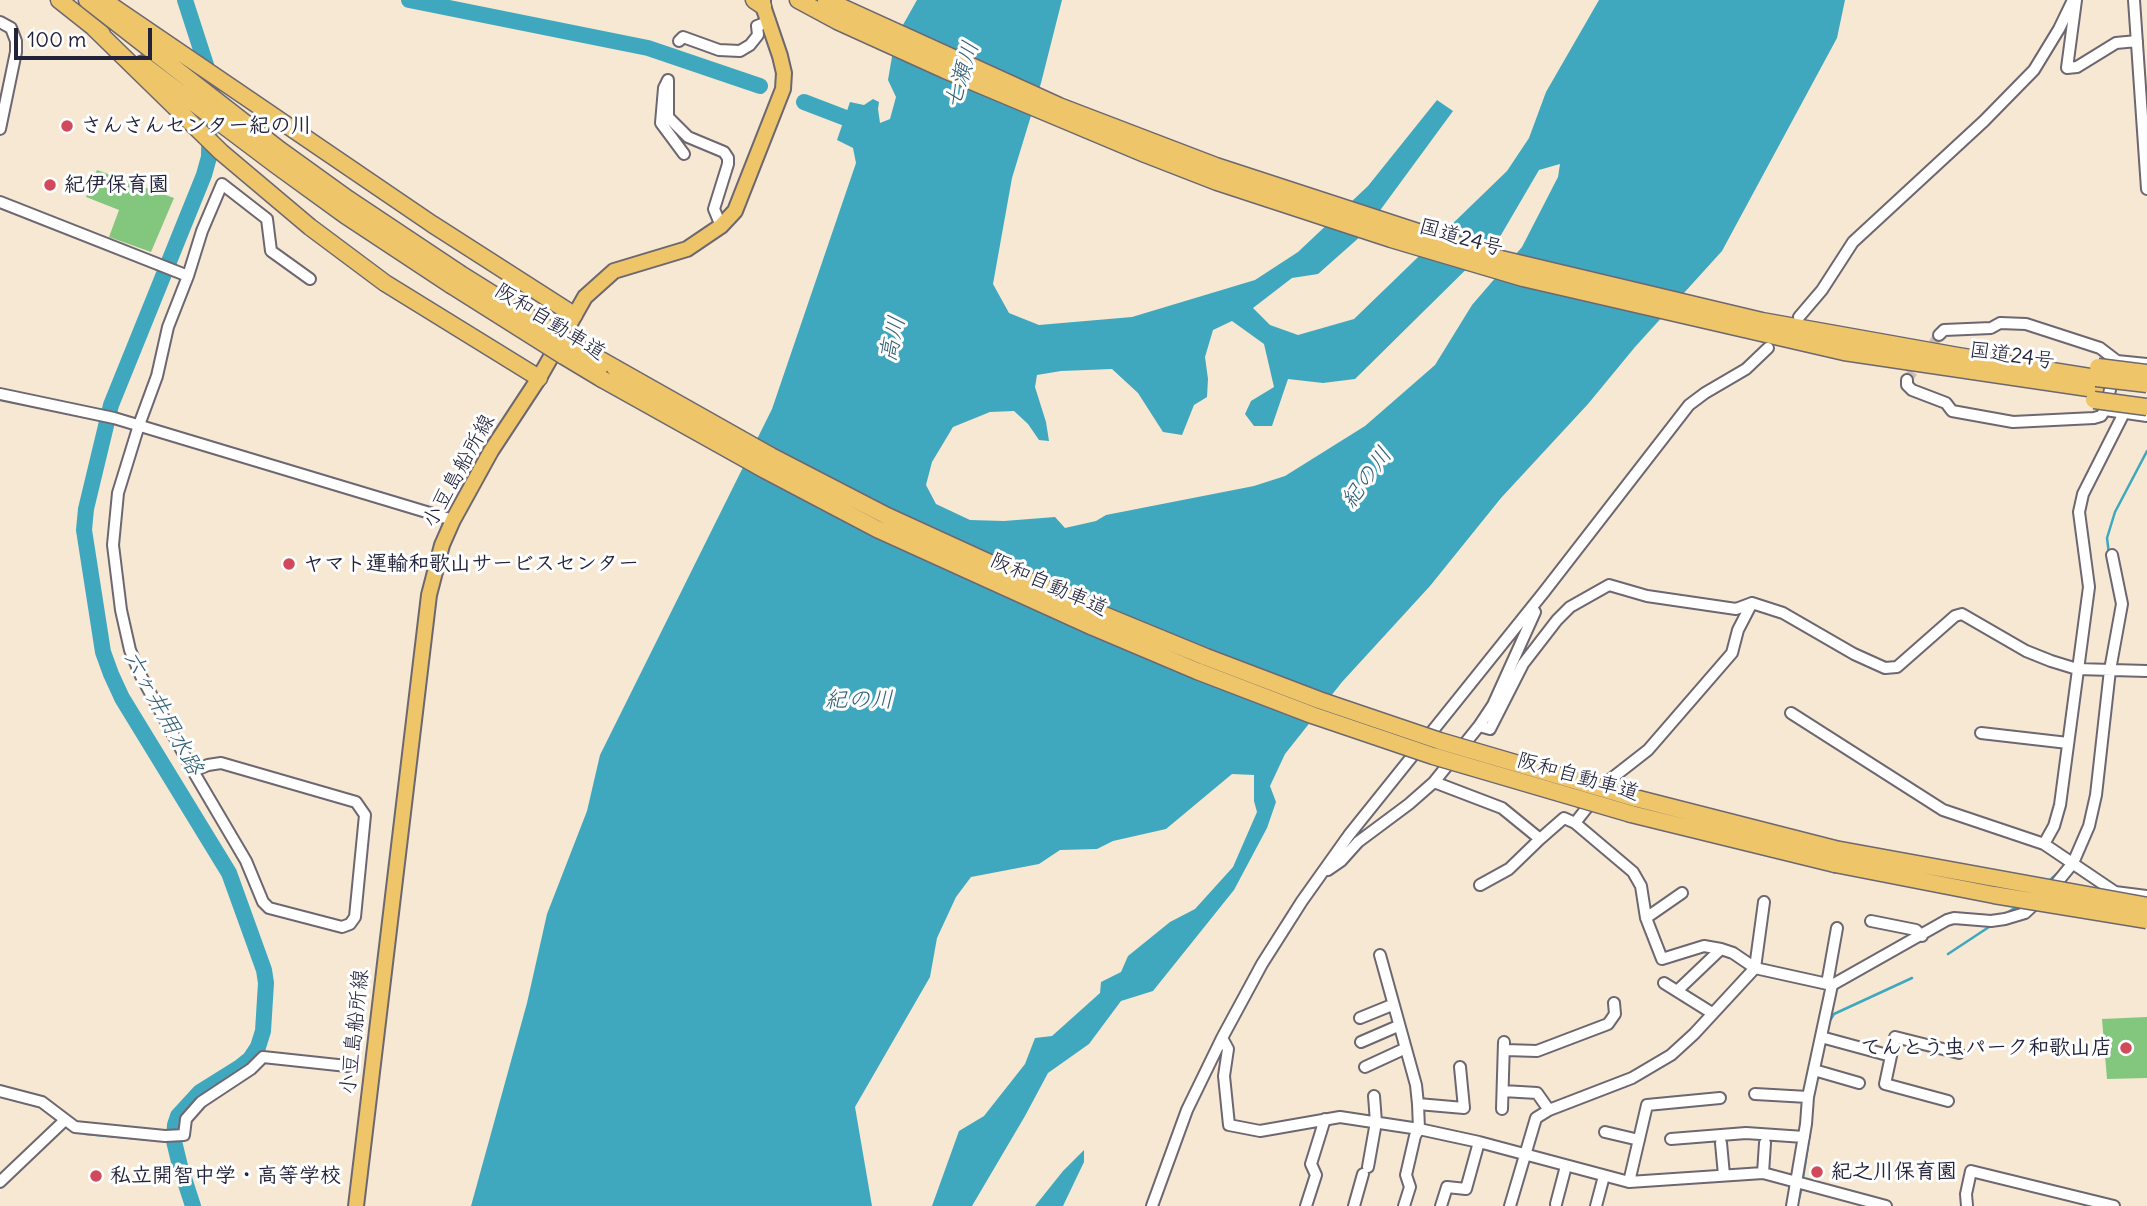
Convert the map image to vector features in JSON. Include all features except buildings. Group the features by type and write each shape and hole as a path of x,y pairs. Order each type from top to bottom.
{"highway":[{"name":"阪和自動車道","path":"60,0 94,29 345,215 455,279 765,470 877,529 981,578 1104,632 1312,715 1433,756 1994,895 2147,920"},
{"name":"阪和自動車道","path":"87,0 193,84 455,279"},
{"path":"103,0 348,164 432,224 574,314"},
{"name":"国道24号","path":"798,0 827,5 1059,106 1216,166 1501,259 1757,326 1843,352 2147,396"},
{"path":"94,29 221,152 301,219 385,282 539,378"},
{"name":"国道24号","path":"1757,326 1958,356 2097,389 2147,384"},
{"path":"2097,389 2147,373"},
{"path":"2097,389 2147,407"},
{"name":"阪和自動車道","path":"1835,857 2147,906"}],"main road":[{"name":"小豆島船所線","path":"356,1206 429,595 442,545 491,452 539,378 585,297 614,271 687,249 721,226 735,211 783,89 782,64 762,7"}],"street":[{"path":"2074,0 2067,68 2077,67 2116,43 2137,41"},
{"path":"1800,317 1822,290 1853,242 1984,121 2034,70 2074,0"},
{"path":"2134,0 2141,23 2137,41 2147,189"},
{"path":"679,41 683,37 719,50 740,51 750,46 758,35 757,26 762,7"},
{"path":"0,22 10,28 16,41 16,51 0,130"},
{"path":"684,154 661,123 664,88 668,80 668,117 688,137 724,152 728,158 714,209 721,226"},
{"path":"193,771 221,763 356,802 365,815 355,917 350,924 342,927 269,908 263,902 246,861 193,771 141,677 130,650 121,610 113,545 118,493 157,376 168,327 202,231 222,184 267,219 271,251 310,279"},
{"path":"0,202 188,276"},
{"path":"1939,335 1944,331 1991,328 2000,323 2026,324 2100,348 2117,361 2147,364"},
{"path":"1152,1206 1186,1110 1222,1038 1302,901 1349,835 1544,593 1689,405 1704,393 1746,369 1768,348"},
{"path":"1907,380 1907,385 1912,390 1946,403 1952,411 2013,422 2094,418 2101,416 2097,389 2117,361"},
{"path":"2097,389 2124,413 2147,416"},
{"path":"0,394 114,418 453,520"},
{"path":"2044,844 2057,816 2089,587 2078,512 2083,494 2124,413"},
{"path":"1480,885 1509,869 1564,818 1575,823 1633,872 1644,898 1646,918 1662,959 1704,946 1733,953 1755,968 1830,985 1954,918 1991,921 2025,913 2055,885 2071,861 2089,826 2095,802 2108,670 2122,604 2112,555"},
{"path":"1479,726 1490,729 1523,664 1557,620 1570,607 1609,585 1647,596 1737,609 1752,603 1783,613 1854,654 1885,668 1897,667 1955,616 1962,614 2026,651 2077,669 2147,671"},
{"path":"1323,874 1341,861 1358,842 1434,782 1479,726 1493,705 1509,664 1544,593"},
{"path":"1575,823 1607,782 1648,750 1732,653 1738,631 1752,603"},
{"path":"1791,713 1943,810 2044,844 2115,892 2147,896"},
{"path":"1981,733 2068,743"},
{"path":"1434,782 1503,808 1540,839"},
{"path":"1646,918 1682,893"},
{"path":"1510,1206 1536,1118 1549,1110 1632,1078 1671,1055 1755,968 1764,902"},
{"path":"1871,921 1916,930 1922,936"},
{"path":"1792,1206 1808,1097 1824,1038 1837,928"},
{"path":"1677,991 1721,949"},
{"path":"1380,955 1416,1085 1418,1104 1419,1129 1406,1175 1410,1187 1404,1206"},
{"path":"1664,984 1712,1013"},
{"path":"1502,1109 1504,1046 1536,1051 1608,1024 1615,1014 1614,1003"},
{"path":"1360,1018 1392,1005"},
{"path":"1361,1042 1398,1026"},
{"path":"1948,1101 1885,1084 1895,1037 1959,1053"},
{"path":"1222,1038 1228,1049 1224,1076 1229,1125 1260,1131 1340,1117 1419,1129 1479,1142 1629,1182 1763,1173 1883,1206"},
{"path":"1824,1038 1891,1056"},
{"path":"1365,1067 1404,1049"},
{"path":"0,1091 42,1102 64,1121 80,1128 165,1136 184,1135 187,1119 201,1102 251,1069 262,1057 348,1066"},
{"path":"1418,1104 1464,1108 1460,1067"},
{"path":"1816,1071 1859,1083"},
{"path":"1503,1091 1536,1093 1549,1110"},
{"path":"1755,1094 1808,1097"},
{"path":"1354,1206 1366,1170 1376,1122 1374,1096"},
{"path":"1629,1182 1647,1105 1720,1098"},
{"path":"1306,1206 1316,1175 1311,1164 1325,1119"},
{"path":"0,1182 64,1121"},
{"path":"1605,1132 1639,1140"},
{"path":"1671,1139 1746,1133 1804,1137"},
{"path":"1441,1206 1447,1187 1466,1189 1479,1142"},
{"path":"1721,1143 1724,1175"},
{"path":"1763,1173 1765,1143"},
{"path":"1556,1204 1566,1166"},
{"path":"1967,1206 1966,1194 1971,1171 2114,1206"},
{"path":"1596,1206 1604,1176"}],"green space":[{"path":"97,170 174,198 151,252 109,237 119,210 86,197"},
{"name":"てんとう虫パーク和歌山店","path":"2147,1017 2147,1078 2107,1079 2102,1019"}],"water":[{"name":"紀の川","path":"917,0 1062,0 1041,83 1012,178 993,284 1009,313 1039,325 1132,317 1255,280 1298,252 1368,186 1437,100 1453,111 1362,235 1318,274 1292,278 1253,308 1270,325 1298,335 1354,319 1507,171 1529,138 1546,92 1599,0 1845,0 1837,38 1722,251 1635,347 1588,404 1501,498 1430,586 1342,682 1285,754 1270,786 1276,802 1267,828 1234,890 1153,991 1121,1001 1089,1044 1048,1073 972,1206 932,1206 959,1131 984,1116 1025,1064 1035,1038 1052,1036 1100,993 1101,982 1121,972 1128,956 1170,922 1195,909 1233,867 1257,812 1254,801 1254,775 1232,774 1166,829 1113,841 1097,849 1060,850 1039,864 971,877 956,897 937,938 930,977 855,1107 872,1206 471,1206 527,1003 547,914 587,811 600,755 772,409 856,163 853,148 837,140 850,102 864,105 873,99 879,102 880,123 890,119 896,97 888,80 895,39","holes":["1560,164 1558,177 1522,247 1472,305 1435,365 1365,426 1285,476 1254,486 1106,515 1096,521 1065,528 1055,517 1004,521 970,520 936,504 926,485 932,462 953,427 990,412 1014,411 1028,424 1039,440 1049,441 1035,387 1037,375 1112,369 1138,393 1163,432 1182,435 1194,405 1207,397 1205,357 1213,330 1232,321 1264,344 1274,387 1251,401 1245,414 1254,426 1272,426 1288,379 1323,383 1355,379 1501,235 1539,170"]},
{"path":"1084,1150 1084,1162 1063,1206 1035,1206 1063,1171"}],"waterway":[{"name":"六ヶ井用水路","path":"185,0 210,85 209,157 111,405 86,509 84,530 103,652 111,674 122,698 229,873 264,970 266,983 263,1031 258,1047 240,1067 200,1092 178,1116 175,1125 174,1141 193,1206"},
{"name":"高川","path":"409,0 648,48 760,86"},
{"name":"高川","path":"804,102 864,125"},
{"path":"2109,554 2107,538 2115,512 2147,451"},
{"path":"2049,881 2062,869"},
{"path":"2007,913 2019,905"},
{"path":"1948,954 1992,925"},
{"path":"1829,1022 1834,1014 1912,978"},
{"path":"7,1088 44,1097"},
{"path":"83,1131 86,1134 152,1140"},
{"path":"1803,1178 1810,1131"},
{"path":"1797,1206 1802,1187"}],"tunnel":[{"path":"1907,380 1939,335"}],"place":[{"name":"さんさんセンター紀の川","path":"67,126"},
{"name":"紀伊保育園","path":"50,185"},
{"name":"ヤマト運輸和歌山サービスセンター","path":"289,564"},
{"name":"てんとう虫パーク和歌山店","path":"2126,1048"},
{"name":"紀之川保育園","path":"1817,1172"},
{"name":"私立開智中学・高等学校","path":"96,1176"}],"water label":[{"name":"七瀬川","path":"962,75"}]}
